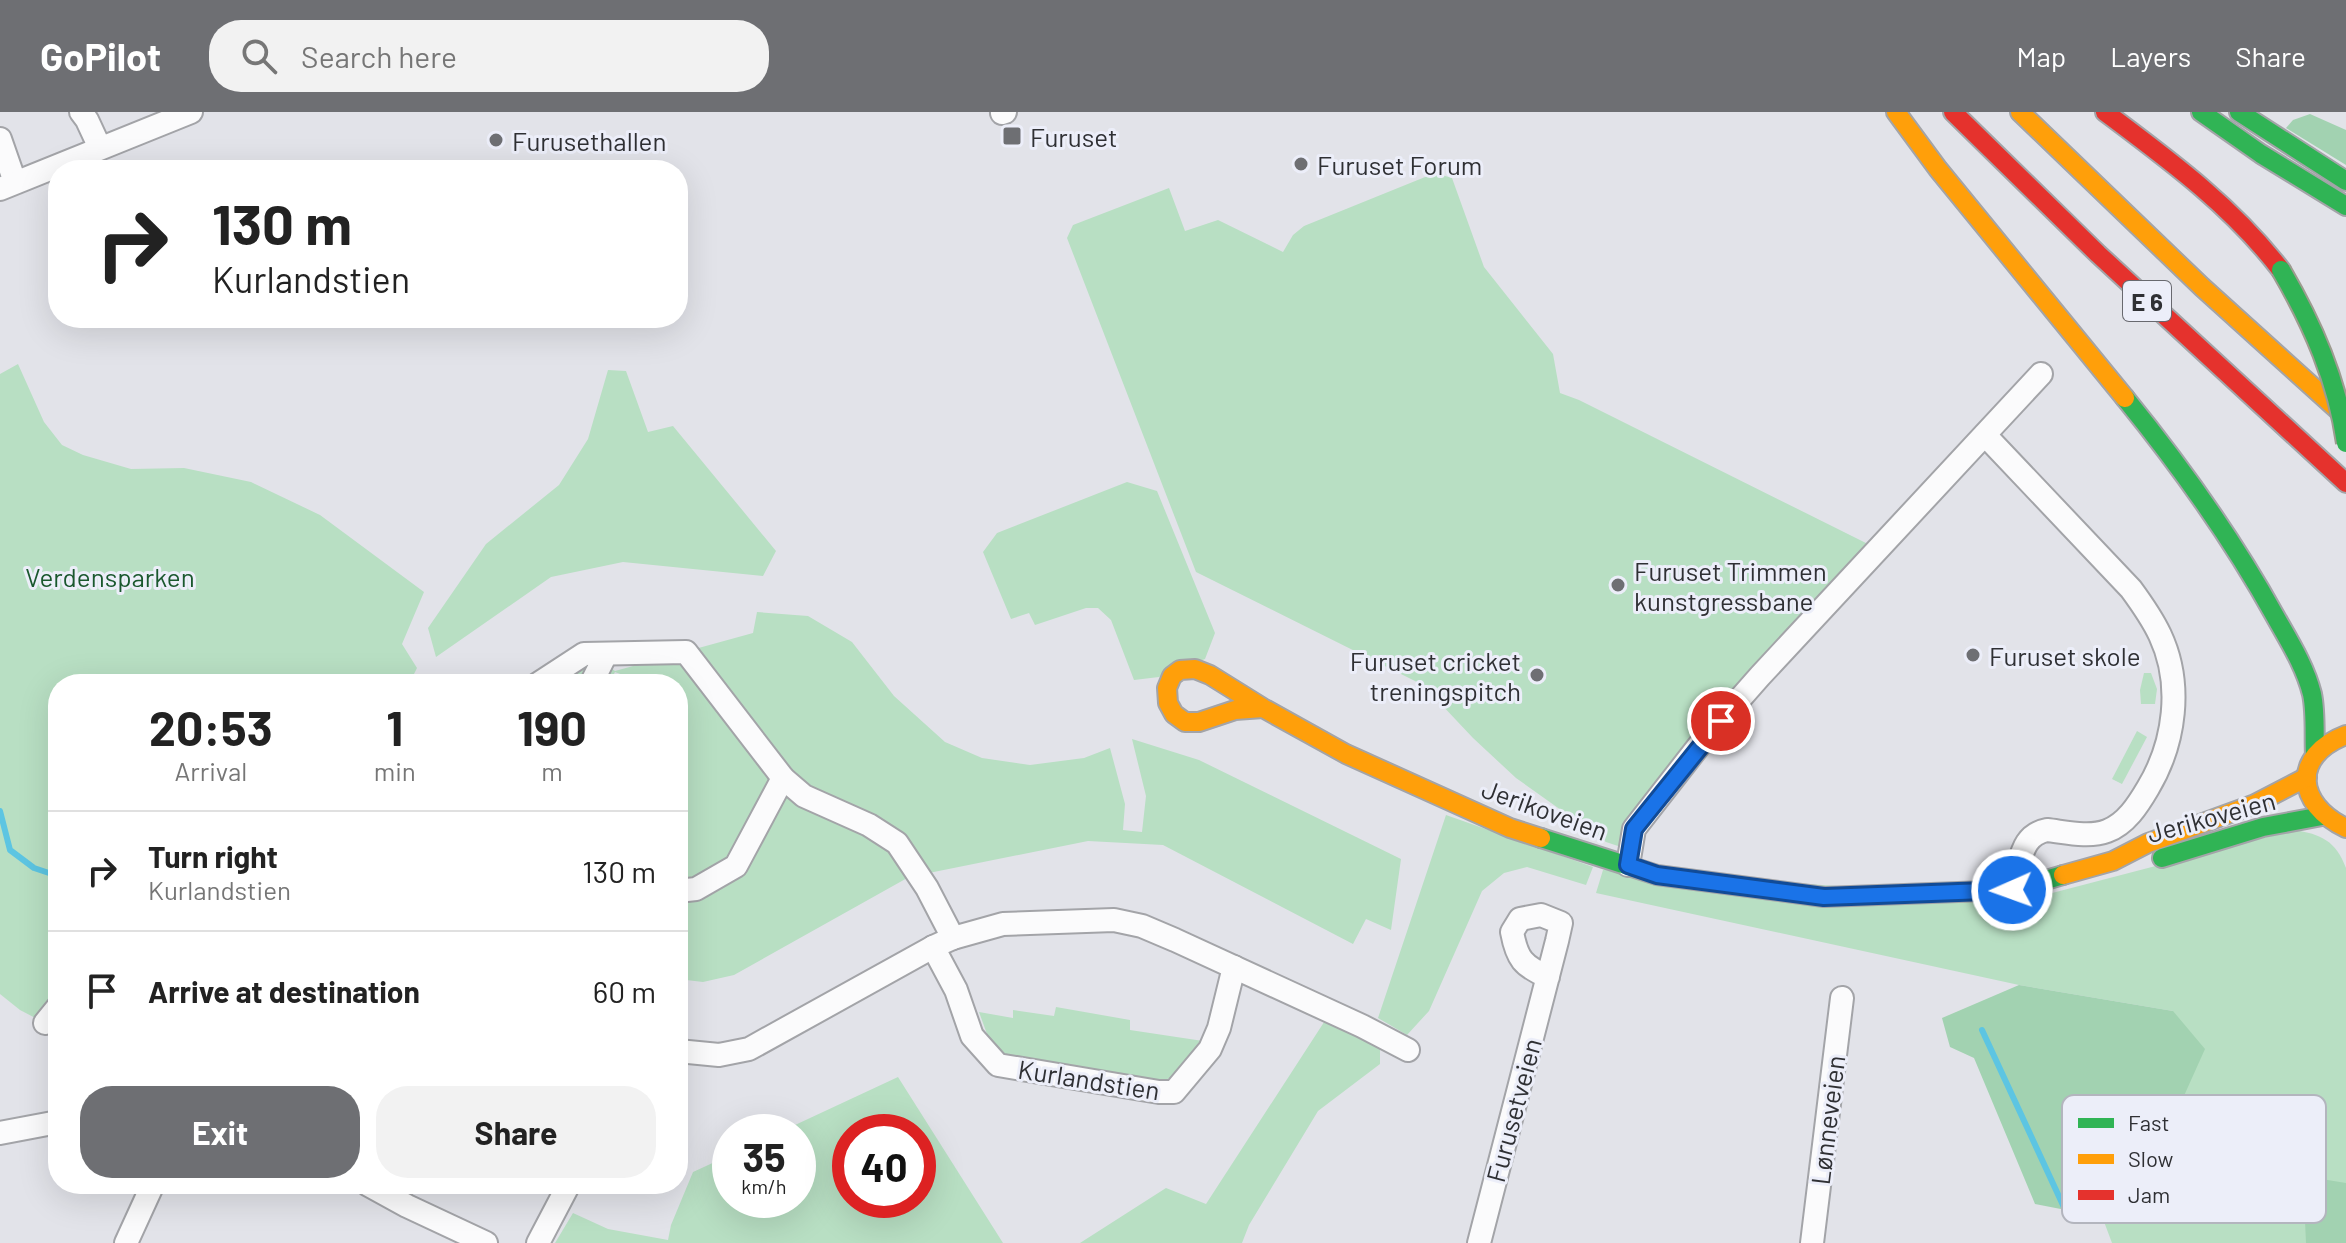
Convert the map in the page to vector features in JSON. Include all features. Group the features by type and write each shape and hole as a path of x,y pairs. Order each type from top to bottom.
{"main road":[{"path":"1896,112 1938,169 2161,442 2222,525 2306,677 2314,710 2315,755"},
{"name":"E 6","path":"1953,112 2052,211 2346,483"},
{"name":"E 6","path":"2020,112 2202,287 2346,417"},
{"path":"2105,112 2230,211 2259,240 2281,270 2324,352 2344,418 2346,443"},
{"path":"2201,112 2261,154 2346,206"},
{"path":"2239,112 2346,181"},
{"name":"Jerikoveien","path":"1263,708 1235,710 1199,722 1185,722 1174,714 1168,703 1167,688 1172,676 1180,670 1195,669 1346,754 1510,828 1657,875 1824,897 2012,890 2113,861 2148,843 2255,804 2307,777"},
{"path":"2315,755 2331,740 2346,735"},
{"name":"Jerikoveien","path":"2315,755 2307,777 2310,798 2334,822"},
{"path":"2334,822 2346,840"},
{"name":"Jerikoveien","path":"2113,861 2153,860 2263,827 2334,822"}],"street":[{"path":"81,112 100,148"},
{"path":"70,160 191,112"},
{"path":"0,139 8,185 48,169"},
{"path":"1628,865 1634,829 1701,743 2041,374"},
{"path":"1985,435 2131,589 2161,637 2172,679 2173,720 2167,748 2139,805 2123,822 2104,833 2047,830 2031,836 2018,866"},
{"name":"Kurlandstien","path":"553,674 584,654 686,652 783,778 804,796 869,825 897,843 927,888 972,1036 998,1065 1174,1092 1210,1049 1219,1028 1234,967"},
{"path":"596,674 606,654"},
{"path":"688,890 696,889 736,866 783,778"},
{"path":"688,1052 719,1055 749,1049 943,943 1003,924 1114,920 1142,926 1408,1050"},
{"name":"Furusetveien","path":"1479,1243 1548,977"},
{"name":"Lønneveien","path":"1812,1243 1842,998"},
{"path":"0,1133 48,1124"},
{"path":"126,1243 148,1194"},
{"path":"385,1194 486,1243"},
{"path":"538,1243 564,1194"}],"green space":[{"path":"2310,114 2346,130 2346,165 2286,128 2293,120"},
{"path":"1435,173 1452,178 1484,267 1553,354 1560,393 1878,549 1760,676 1630,850 1606,842 1516,778 1423,685 1196,572 1067,238 1073,225 1169,188 1185,231 1218,220 1283,252 1293,235 1304,226"},
{"name":"Verdensparken","path":"18,364 44,422 62,445 83,455 131,469 184,468 251,482 320,515 424,592 402,644 417,668 414,674 48,674 48,1019 45,1023 20,1010 0,994 0,374"},
{"path":"608,370 626,371 648,432 673,426 776,551 763,576 623,562 551,577 436,657 428,628 486,544 559,485 588,439"},
{"path":"1127,482 1157,491 1215,633 1205,659 1159,677 1134,680 1111,620 1098,608 1086,608 1035,625 1029,613 1011,619 983,552 997,533"},
{"path":"757,612 808,616 852,642 894,696 945,742 982,758 1030,765 1084,758 1110,748 1125,804 1123,830 1142,832 1146,796 1132,739 1199,760 1401,859 1391,930 1366,919 1353,944 1163,845 1088,841 909,877 734,975 703,982 688,980 688,674 530,674 579,644 615,671 753,633"},
{"path":"2144,673 2151,673 2157,689 2155,704 2141,704"},
{"path":"2137,731 2147,737 2122,784 2112,779"},
{"path":"1446,815 1593,867 1586,885 1527,867 1504,873 1482,891 1429,1011 1407,1035 1378,1018"},
{"path":"2294,830 2312,834 2332,845 2346,868 2346,1243 2112,1243 2104,1223 2326,1223 2326,1095 2085,1095 2173,1011 2019,985 1596,893 1603,870 2029,899"},
{"path":"2019,985 2173,1011 2205,1049 2184,1095 2062,1095 2062,1209 2035,1204 1974,1058 1950,1047 1942,1018"},
{"path":"1056,1007 1130,1020 1130,1030 1203,1041 1178,1074 1159,1083 1005,1057 991,1045 979,1012 1013,1018 1013,1010 1054,1016"},
{"path":"1328,1016 1380,1044 1380,1064 1318,1111 1249,1225 1242,1243 1080,1243 1166,1188 1206,1204"},
{"path":"898,1077 921,1114 832,1114 832,1218 936,1218 936,1137 1003,1243 555,1243 573,1213 608,1229 668,1240 684,1194 688,1194 693,1172 712,1163 712,1218 816,1218 816,1115"},
{"path":"2326,1180 2346,1183 2346,1243 2306,1243 2305,1223 2326,1223"}],"waterway":[{"path":"0,811 10,850 34,868 48,873"},
{"path":"1982,1030 2062,1203"}],"traffic: fast":[{"path":"2201,112 2261,154 2346,206"},
{"path":"2239,112 2346,181"},
{"path":"2281,270 2303,311 2330,375 2346,443"},
{"path":"2125,398 2223,531 2296,654 2312,694 2315,755"},
{"path":"2162,858 2263,827 2322,816"},
{"path":"1541,838 1657,875 1824,897 2012,890 2063,875"}],"traffic: slow":[{"path":"1896,112 1938,169 2125,398"},
{"path":"2020,112 2202,287 2346,417"},
{"path":"1263,708 1235,710 1199,722 1185,722 1174,714 1168,703 1167,688 1172,676 1180,670 1195,669 1210,675 1346,754 1510,828 1541,838"},
{"path":"2346,735 2328,744 2316,755 2309,767 2307,780 2317,806 2346,828"},
{"path":"2063,875 2113,861 2148,843 2255,804 2307,777"}],"traffic: jam":[{"path":"1953,112 2098,254 2346,483"},
{"path":"2105,112 2221,205 2281,270"}],"place":[{"name":"Furuset","path":"1012,136"},
{"name":"Furusethallen","path":"496,140"},
{"name":"Furuset Forum","path":"1301,164"},
{"name":"Furuset Trimmen kunstgressbane","path":"1618,585"},
{"name":"Furuset skole","path":"1973,655"},
{"name":"Furuset cricket treningspitch","path":"1537,675"}],"route":[{"path":"1721,721 1634,829 1628,865 1657,875 1824,897 2012,890"}]}
